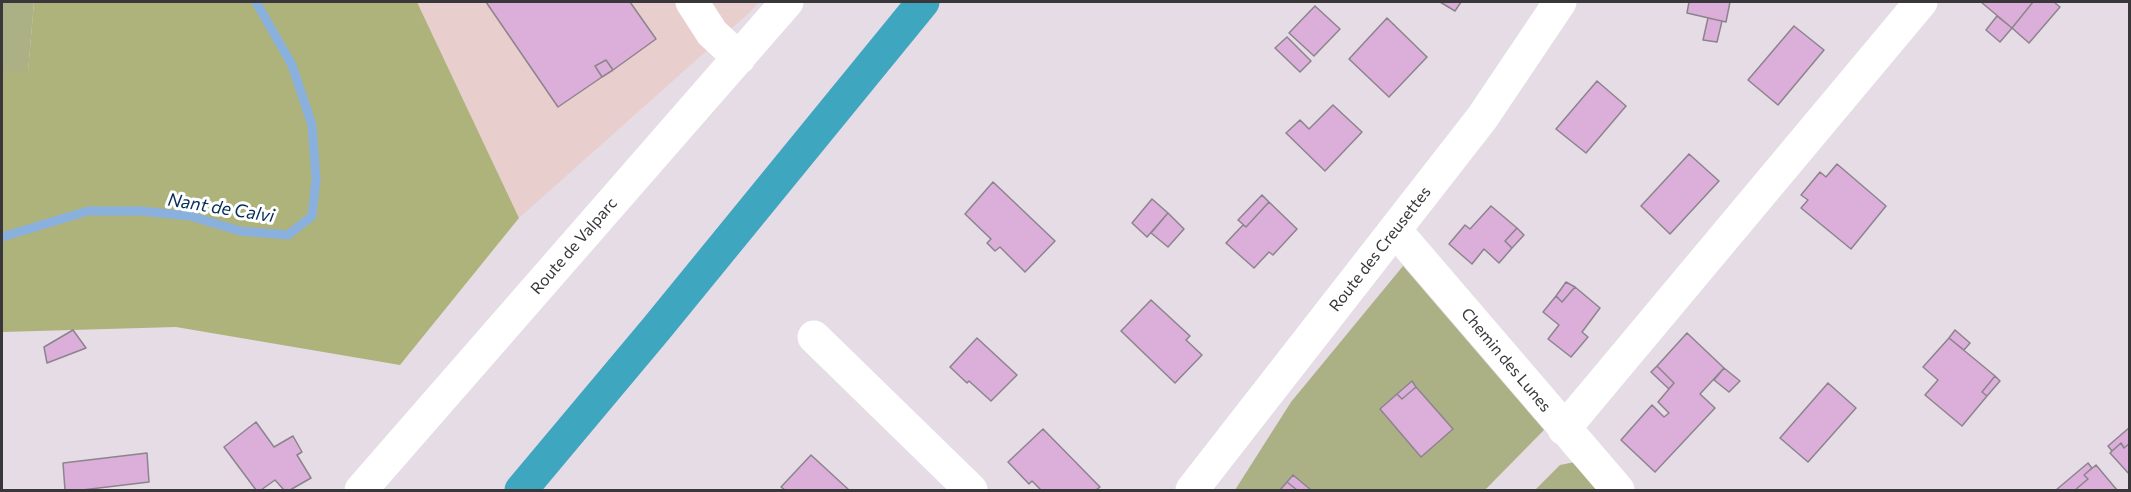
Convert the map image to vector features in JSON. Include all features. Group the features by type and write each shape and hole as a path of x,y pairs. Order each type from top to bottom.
{"highway":[{"path":"520,490 656,329 923,2"}],"street":[{"path":"692,2 712,33 738,57"},
{"name":"Route des Creusettes","path":"1192,490 1482,118 1560,2"},
{"path":"1564,429 1921,2"},
{"name":"Route de Valparc","path":"361,490 738,57 780,4"},
{"name":"Chemin des Lunes","path":"1395,230 1618,490"},
{"path":"814,337 971,490"}],"shaded area":[{"path":"417,2 759,2 519,218"}],"green space":[{"path":"2,2 34,2 28,72 2,71"},
{"path":"34,2 417,2 519,218 400,365 176,327 2,332 2,71 28,71"},
{"path":"1403,266 1544,430 1485,490 1235,490 1291,402"},
{"path":"1575,462 1602,490 1535,490 1560,465"}],"building":[{"path":"486,2 630,2 656,39 613,70 606,60 595,66 602,77 558,107"},
{"path":"1440,2 1461,2 1455,11"},
{"path":"1689,2 1730,2 1726,22 1687,13"},
{"path":"1981,2 2033,2 2012,28"},
{"path":"2033,2 2054,2 2060,7 2029,43 2012,28"},
{"path":"1315,6 1340,29 1314,56 1289,33"},
{"path":"1997,16 2012,28 2000,42 1986,30"},
{"path":"1387,18 1427,57 1389,97 1349,59"},
{"path":"1708,18 1722,21 1717,42 1703,40"},
{"path":"1794,26 1824,50 1778,105 1748,80"},
{"path":"1287,37 1311,61 1300,72 1275,48"},
{"path":"606,60 613,70 602,77 595,66"},
{"path":"1597,81 1626,106 1586,153 1556,129"},
{"path":"1333,105 1362,132 1325,171 1286,133 1300,120 1309,129"},
{"path":"1689,154 1719,181 1670,234 1641,206"},
{"path":"1837,164 1886,206 1851,249 1801,208 1808,200 1801,195 1820,172 1826,177"},
{"path":"993,182 1055,241 1025,272 1000,247 995,251 987,243 991,239 965,214"},
{"path":"1262,195 1269,202 1246,227 1238,220"},
{"path":"1152,199 1168,213 1147,237 1132,223"},
{"path":"1269,202 1297,229 1273,255 1269,252 1254,268 1226,243 1243,225 1246,227"},
{"path":"1491,206 1517,228 1505,241 1512,248 1499,263 1484,249 1472,264 1449,244 1465,225 1470,229"},
{"path":"1168,213 1184,229 1168,247 1151,233"},
{"path":"1517,228 1524,235 1512,248 1505,241"},
{"path":"1566,282 1575,287 1562,302 1556,296"},
{"path":"1575,287 1600,308 1582,332 1588,337 1571,357 1548,339 1559,325 1543,312 1556,296 1562,302"},
{"path":"1151,300 1190,336 1186,340 1202,355 1175,383 1121,331"},
{"path":"73,330 86,348 47,363 44,347"},
{"path":"1955,330 1970,343 1964,350 1949,338"},
{"path":"1687,333 1724,368 1700,394 1715,408 1655,472 1621,440 1652,405 1664,417 1669,413 1658,402 1674,383 1657,366"},
{"path":"977,338 1017,375 991,401 950,367"},
{"path":"1949,338 1995,376 1982,392 1987,396 1962,426 1925,395 1938,380 1923,367"},
{"path":"1657,366 1674,383 1669,389 1651,372"},
{"path":"1724,368 1740,381 1729,392 1714,380"},
{"path":"1995,376 2000,381 1987,396 1982,392"},
{"path":"1412,381 1416,387 1402,399 1397,394"},
{"path":"1828,383 1856,408 1808,462 1780,438"},
{"path":"1416,387 1453,429 1421,457 1380,409 1397,394 1402,399"},
{"path":"256,422 274,447 293,436 302,452 297,455 311,478 290,490 284,490 275,480 261,490 256,490 224,447"},
{"path":"2130,427 2130,443 2124,448 2121,443 2112,451 2108,446"},
{"path":"1043,429 1100,487 1096,490 1041,490 1032,481 1029,484 1008,462"},
{"path":"2121,443 2124,448 2130,443 2130,475 2110,453"},
{"path":"147,453 149,482 65,490 63,463"},
{"path":"811,455 849,490 785,490 781,487"},
{"path":"2088,463 2092,468 2084,475 2088,479 2075,490 2056,490"},
{"path":"2096,465 2117,490 2075,490 2088,479 2084,475"},
{"path":"1293,475 1311,490 1297,490 1287,482"},
{"path":"1287,482 1297,490 1280,490"}],"waterway":[{"name":"Nant de Calvi","path":"2,237 88,211 140,211 190,216 240,231 288,235 312,216 316,179 312,125 292,65 256,2"}]}
